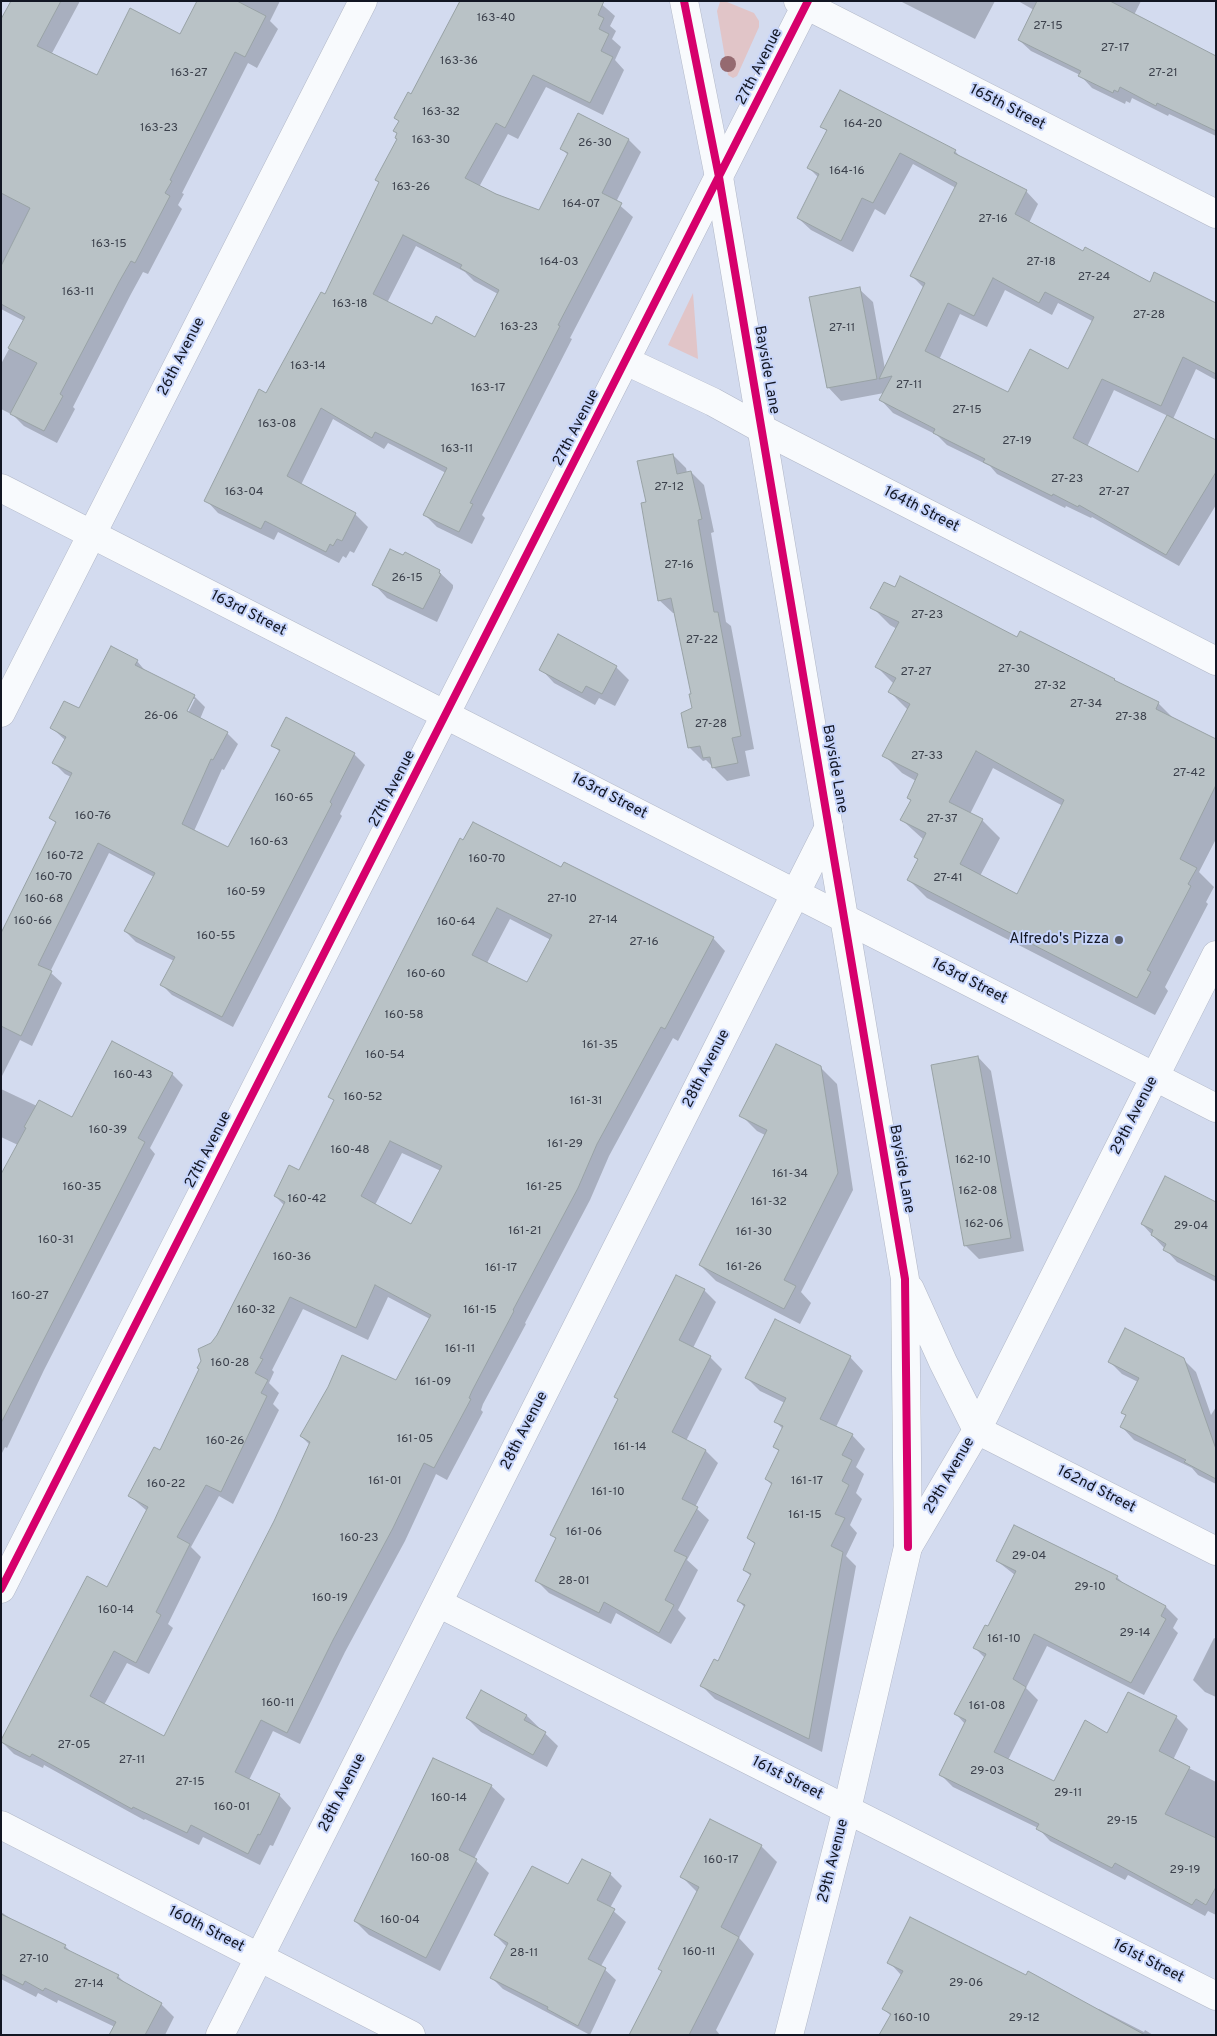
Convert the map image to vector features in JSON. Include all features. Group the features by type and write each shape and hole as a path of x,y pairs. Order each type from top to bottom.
{"street":[{"name":"26th Avenue","path":"1,713 363,1"},
{"name":"Bayside Lane","path":"684,1 719,177 905,1278 908,1547"},
{"name":"27th Avenue","path":"1,1589 626,361 804,3"},
{"name":"165th Street","path":"804,3 1216,214"},
{"name":"164th Street","path":"626,361 712,402 1216,660"},
{"name":"163rd Street","path":"1,488 1216,1108"},
{"name":"28th Avenue","path":"220,2035 829,827"},
{"name":"29th Avenue","path":"789,2035 847,1809 908,1547 976,1430 1216,955"},
{"path":"905,1278 976,1430"},
{"name":"162nd Street","path":"976,1430 1216,1551"},
{"name":"161st Street","path":"438,1603 1216,1996"},
{"name":"160th Street","path":"1,1825 411,2035"}],"shaded area":[{"path":"720,2 727,2 754,13 759,21 759,27 737,76 733,78 728,75 717,11"},
{"path":"693,293 698,359 668,345"}],"building":[{"path":"11,1 61,1 37,46 97,75 130,8 180,34 197,1 237,1 266,16 245,57 235,52 170,180 172,181 165,193 170,196 135,263 131,261 119,282 60,394 63,396 44,431 10,414 37,363 8,348 25,317 1,304 1,266 30,208 1,193 1,19"},
{"path":"460,1 604,1 598,15 604,18 599,29 609,34 601,51 613,57 590,103 533,75 505,128 496,123 465,178 496,194 539,210 568,153 560,149 578,113 629,139 602,193 622,203 558,325 560,326 470,503 473,504 459,532 423,515 447,468 375,432 372,438 321,408 287,476 356,513 342,541 337,539 333,546 330,544 326,552 265,521 261,529 204,501 259,389 266,393 321,292 325,294 379,182 375,180 397,139 395,138 397,133 393,131 399,121 394,118 408,92 411,94","holes":["403,235 462,265 460,268 499,290 475,337 436,316 432,324 373,294"]},
{"path":"1037,1 1110,1 1216,56 1216,131 1157,103 1156,106 1120,87 1118,92 1114,90 1113,93 1078,76 1081,71 1018,40"},
{"path":"840,90 956,150 954,153 1027,190 1015,214 1083,251 1085,247 1150,282 1154,272 1216,303 1216,374 1183,357 1161,406 1102,379 1073,438 1138,472 1167,415 1216,440 1216,472 1166,555 1079,505 1078,507 1053,494 1052,496 983,462 985,459 933,433 935,429 879,400 892,376 879,379 925,283 910,276 957,183 900,153 873,203 862,198 841,241 797,218 819,174 807,168 827,130 820,127","holes":["993,278 1039,303 1045,292 1094,317 1068,369 1030,349 1008,392 925,351 948,303 974,316"]},
{"path":"860,287 877,379 827,388 809,297"},
{"path":"673,454 677,474 691,471 702,519 698,520 714,612 718,612 741,736 732,738 738,763 712,768 710,757 703,758 700,746 688,748 681,713 692,708 689,694 691,694 671,598 658,601 641,503 646,502 637,461"},
{"path":"390,549 403,555 405,552 440,570 439,573 441,574 423,609 372,585"},
{"path":"900,576 1017,637 1020,631 1159,702 1156,709 1216,739 1216,785 1180,859 1197,868 1188,884 1191,886 1147,970 1151,972 1137,998 907,880 918,859 914,857 926,833 900,820 911,800 907,798 918,774 882,756 910,704 888,692 896,678 875,667 899,622 870,608 884,582 895,587","holes":["976,751 1064,800 1017,894 960,864 983,819 949,802"]},
{"path":"558,634 617,666 602,694 586,686 582,693 539,670"},
{"path":"111,646 138,660 135,665 195,695 187,711 228,732 213,760 211,759 182,824 228,847 280,750 271,746 286,717 355,753 330,802 332,804 222,1017 160,985 175,957 124,931 155,873 98,843 38,965 52,971 21,1036 1,1026 1,933 56,822 49,818 72,773 52,763 66,737 50,728 64,701 79,708"},
{"path":"473,822 561,867 564,862 714,937 665,1029 661,1027 597,1144 578,1188 513,1310 472,1391 469,1398 471,1399 434,1468 424,1463 393,1528 333,1640 287,1733 261,1720 235,1772 280,1794 260,1835 258,1834 248,1854 191,1825 187,1833 133,1807 132,1809 32,1754 30,1757 1,1742 1,1740 87,1576 107,1587 148,1507 128,1496 154,1447 160,1450 199,1369 197,1368 201,1361 198,1349 211,1343 217,1335 285,1202 274,1196 289,1165 299,1170 334,1100 328,1097 460,838 463,840","holes":["497,908 552,935 527,982 472,955","390,1141 442,1166 411,1224 361,1196","375,1285 431,1315 396,1380 342,1355 328,1387 300,1436 310,1442 274,1521 164,1736 90,1696 114,1651 136,1663 161,1615 156,1612 190,1544 177,1537 206,1485 221,1492 267,1396 261,1393 268,1380 255,1373 263,1359 260,1358 290,1297 356,1328"]},
{"path":"112,1041 173,1073 138,1138 145,1142 1,1423 1,1174 39,1100 72,1117"},
{"path":"776,1044 821,1066 838,1173 784,1280 796,1286 784,1309 699,1265 767,1130 739,1116"},
{"path":"978,1056 1011,1238 964,1246 931,1065"},
{"path":"1165,1176 1216,1202 1216,1277 1163,1250 1166,1244 1151,1235 1153,1230 1141,1224"},
{"path":"676,1275 705,1289 679,1340 711,1356 672,1432 706,1450 682,1499 698,1507 674,1551 687,1557 665,1600 674,1605 659,1633 604,1602 599,1613 535,1581 556,1538 550,1535 618,1399 614,1397"},
{"path":"775,1319 851,1356 820,1419 853,1434 842,1455 852,1460 842,1481 849,1485 835,1514 845,1518 831,1546 843,1552 809,1739 700,1686 714,1659 718,1661 745,1605 737,1601 751,1574 743,1570 755,1543 747,1538 772,1483 765,1479 779,1450 773,1447 783,1426 774,1422 786,1398 745,1378"},
{"path":"1125,1328 1184,1358 1216,1449 1216,1479 1184,1462 1186,1460 1120,1427 1126,1415 1121,1413 1139,1378 1108,1362"},
{"path":"1014,1525 1118,1576 1116,1579 1166,1606 1161,1616 1166,1619 1131,1683 1034,1634 1013,1679 1026,1687 994,1752 1054,1781 1085,1720 1107,1733 1128,1692 1177,1716 1159,1751 1190,1767 1165,1814 1216,1838 1216,1887 1206,1905 1196,1899 1192,1905 1115,1863 1112,1868 1036,1829 1039,1824 939,1775 966,1720 954,1714 986,1654 973,1648 985,1625 988,1626 1016,1571 996,1561"},
{"path":"481,1690 527,1715 524,1720 546,1732 533,1755 466,1718"},
{"path":"433,1758 492,1785 459,1850 477,1859 426,1958 354,1921"},
{"path":"710,1819 762,1845 721,1927 739,1937 689,2035 629,2035 662,1971 658,1969 699,1887 680,1877"},
{"path":"582,1859 611,1873 597,1900 615,1909 588,1959 606,1968 578,2026 547,2009 548,2007 490,1978 508,1943 494,1935 532,1866 568,1884"},
{"path":"1,1914 66,1945 64,1948 119,1975 117,1978 162,2003 145,2035 109,2035 116,2022 45,1988 43,1991 25,1981 23,1985 1,1974"},
{"path":"910,1917 1026,1975 1028,1971 1145,2035 879,2035 891,2014 882,2009 903,1971 887,1963"}],"cycle path":[{"path":"684,1 719,177 905,1279 908,1547"},
{"path":"1,1589 808,1"}],"place":[{"name":"Alfredo's Pizza","path":"1119,940"}]}
